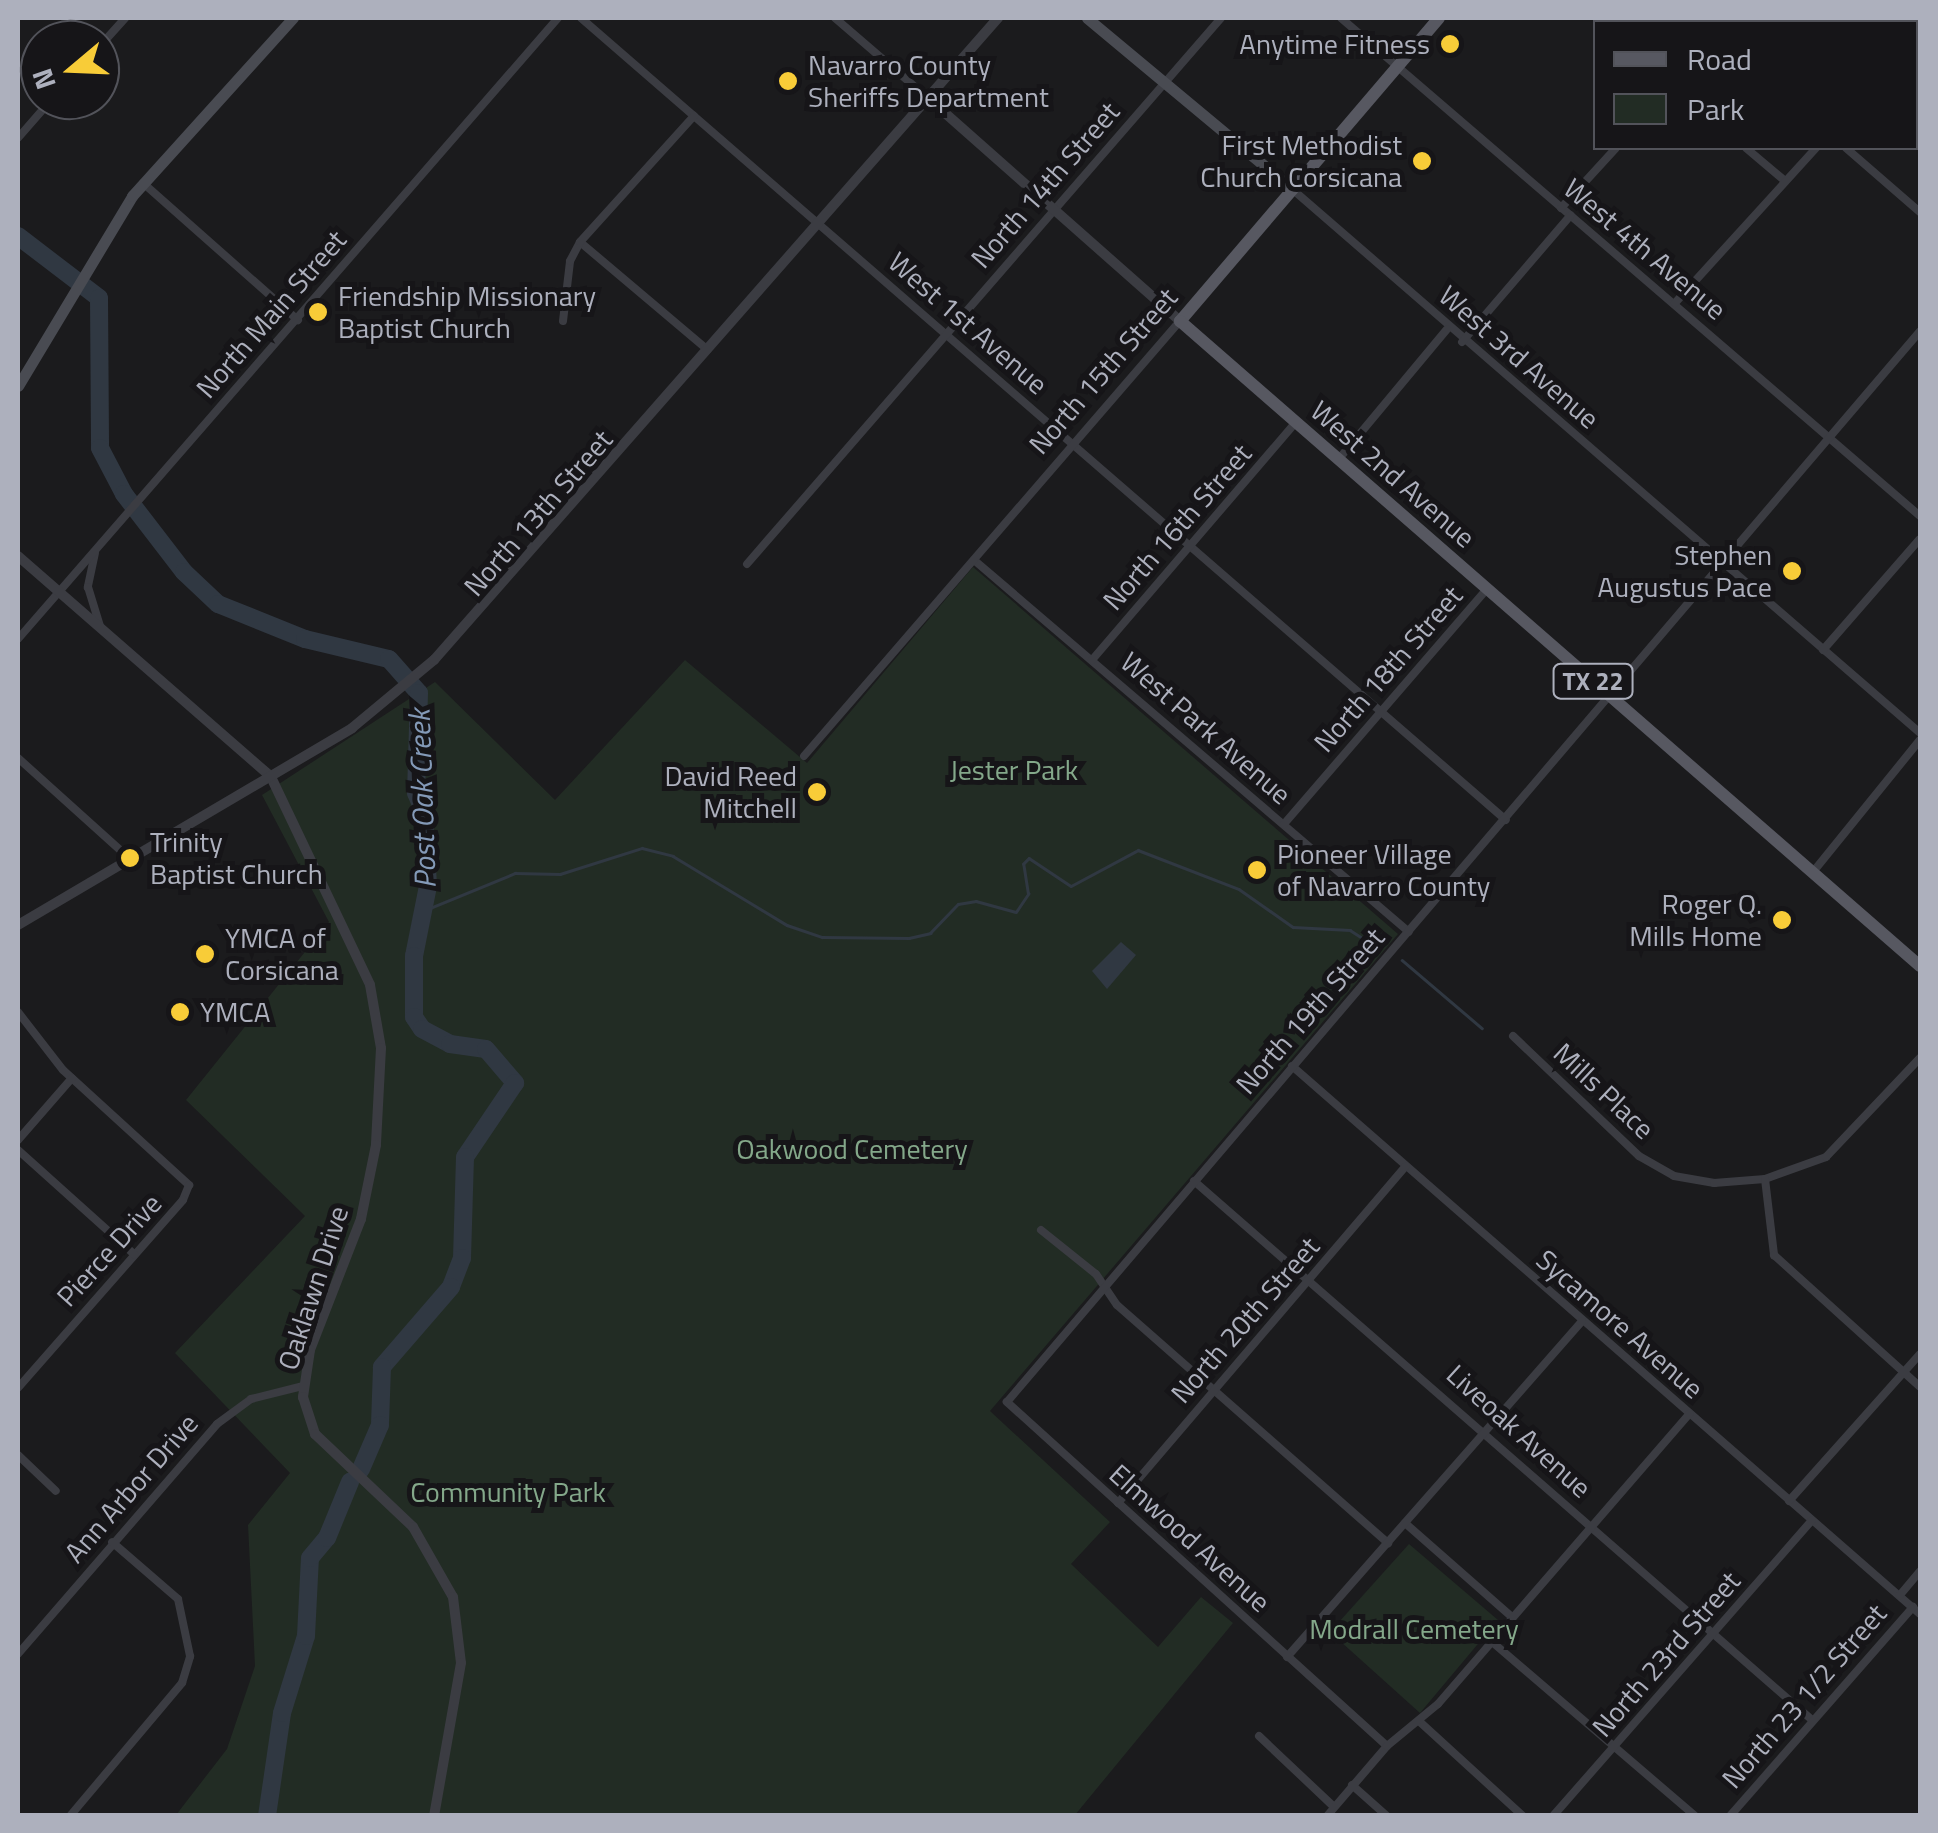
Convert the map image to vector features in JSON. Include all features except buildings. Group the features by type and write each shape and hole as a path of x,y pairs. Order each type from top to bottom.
{"main road":[{"path":"18,386 105,238 143,184 293,18"},
{"name":"West 3rd Avenue","path":"1087,18 1292,189"},
{"name":"North 15th Street","path":"1180,321 1439,18"},
{"name":"West 2nd Avenue","path":"1180,321 1920,966"}],"street":[{"name":"North Main Street","path":"18,639 558,18"},
{"name":"West 1st Avenue","path":"581,18 1506,820"},
{"name":"West 2nd Avenue","path":"835,18 1180,321"},
{"name":"North 13th Street","path":"18,925 381,708 434,660 998,18"},
{"name":"North 14th Street","path":"747,564 1221,18"},
{"name":"West 4th Avenue","path":"1341,18 1920,516"},
{"path":"563,321 570,261 580,242 694,116"},
{"path":"1561,208 1614,150"},
{"path":"1748,150 1785,181"},
{"path":"1675,303 1814,150"},
{"path":"1848,150 1920,212"},
{"path":"143,184 298,320"},
{"name":"West 3rd Avenue","path":"1292,189 1462,342 1920,736"},
{"path":"1462,342 1572,216"},
{"path":"580,242 708,350"},
{"name":"North 15th Street","path":"804,756 1180,321"},
{"path":"1338,460 1447,328"},
{"name":"North 19th Street","path":"1007,1402 1920,332"},
{"name":"North 16th Street","path":"1092,660 1296,422"},
{"path":"1824,650 1920,539"},
{"path":"94,552 88,587 101,630"},
{"name":"Oaklawn Drive","path":"18,556 271,777 363,966 381,1048 381,1106 362,1220 303,1386 315,1434 413,1527 452,1597 461,1663 434,1816"},
{"name":"West Park Avenue","path":"974,560 1409,932"},
{"name":"North 18th Street","path":"1284,824 1487,589"},
{"path":"1812,873 1920,736"},
{"path":"18,758 129,858"},
{"path":"18,1012 72,1078 18,1140"},
{"name":"Mills Place","path":"1514,1036 1608,1132 1662,1169 1714,1183 1766,1179 1826,1157 1920,1058"},
{"name":"Sycamore Avenue","path":"1292,1066 1917,1610"},
{"name":"Pierce Drive","path":"18,1388 183,1200 189,1185 72,1078"},
{"path":"18,1150 134,1254"},
{"name":"North 20th Street","path":"1118,1503 1406,1166"},
{"path":"1766,1179 1774,1255 1920,1387"},
{"name":"Liveoak Avenue","path":"1194,1180 1311,1278 1811,1719"},
{"path":"1041,1230 1104,1287 1116,1305 1388,1543"},
{"path":"1287,1657 1582,1321"},
{"path":"1790,1501 1920,1354"},
{"name":"Ann Arbor Drive","path":"18,1654 112,1542 237,1407 303,1386"},
{"name":"Elmwood Avenue","path":"1007,1402 1387,1746"},
{"path":"1327,1816 1387,1746 1420,1722 1689,1414"},
{"path":"18,1455 56,1491"},
{"name":"North 23rd Street","path":"1552,1816 1812,1520"},
{"path":"1405,1523 1512,1617"},
{"path":"70,1816 182,1683 190,1656 178,1599 112,1542"},
{"path":"1900,1596 1920,1571"},
{"name":"North 23 1/2 Street","path":"1730,1816 1811,1719 1917,1610"},
{"path":"1491,1641 1695,1816"},
{"path":"1420,1722 1524,1816"},
{"path":"1260,1736 1334,1807"},
{"path":"1352,1785 1387,1816"}],"green space":[{"path":"973,567 1398,934 990,1411 1110,1522 1071,1564 1158,1647 1201,1597 1233,1623 1075,1815 176,1815 227,1749 255,1666 248,1525 290,1473 175,1353 305,1216 186,1100 329,922 262,795 435,682 555,800 685,660 807,763"},
{"name":"Modrall Cemetery","path":"1409,1544 1498,1620 1420,1713 1330,1632"}],"shaded area":[{"path":"1121,942 1136,955 1107,989 1092,971"}],"waterway":[{"name":"Post Oak Creek","path":"18,236 99,298 100,448 124,494 184,572 218,604 305,639 389,659 419,693 416,793 424,812 428,886 414,956 414,1017 422,1029 450,1044 486,1049 515,1083 465,1157 462,1258 451,1287 382,1367 380,1425 361,1469"},
{"path":"423,911 515,873 560,874 642,848 673,856 787,925 822,937 909,938 930,933 958,904 976,901 1016,912 1028,894 1023,864 1029,858 1071,886 1138,850 1239,889 1293,927 1350,930 1376,947"},
{"path":"1402,960 1482,1028"},
{"name":"Post Oak Creek","path":"267,1816 282,1713 306,1636 310,1558 327,1538 350,1482"}],"place":[{"name":"Anytime Fitness","path":"1450,44"},
{"name":"Navarro County Sheriffs Department","path":"788,81"},
{"name":"First Methodist Church Corsicana","path":"1422,161"},
{"name":"Friendship Missionary Baptist Church","path":"318,312"},
{"name":"Stephen Augustus Pace","path":"1792,571"},
{"name":"David Reed Mitchell","path":"817,792"},
{"name":"Trinity Baptist Church","path":"130,858"},
{"name":"Pioneer Village of Navarro County","path":"1257,870"},
{"name":"Roger Q. Mills Home","path":"1782,920"},
{"name":"YMCA of Corsicana","path":"205,954"},
{"name":"YMCA","path":"180,1012"}],"park label":[{"name":"Jester Park","path":"1014,770"},
{"name":"Oakwood Cemetery","path":"852,1149"},
{"name":"Community Park","path":"508,1492"}]}
